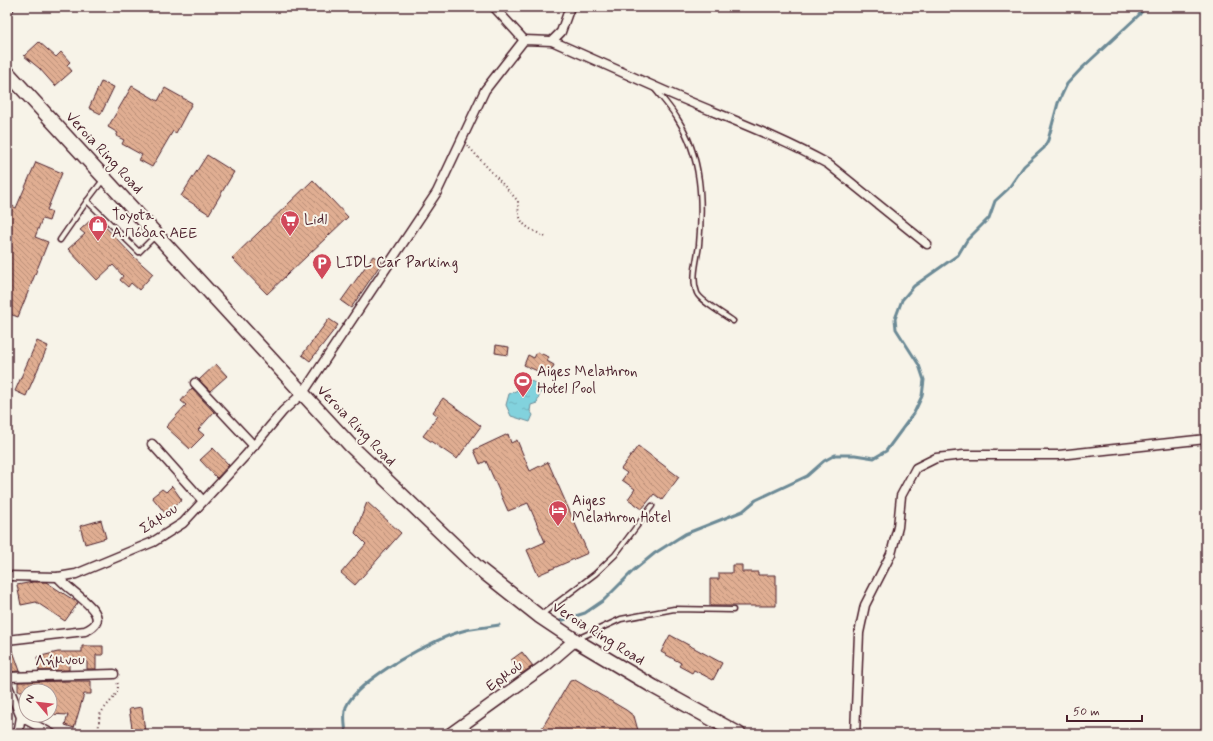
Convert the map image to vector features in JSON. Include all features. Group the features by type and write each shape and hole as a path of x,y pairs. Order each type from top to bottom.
{"main road":[{"name":"Verοia Ring Road","path":"7,72 351,446 445,538 477,567 539,616 575,640 654,687 739,734"}],"street":[{"path":"494,7 524,40 552,41 652,85 742,122 828,164 927,244"},
{"path":"552,41 561,32 570,7"},
{"name":"Σάμου","path":"7,576 58,577 76,574 153,542 183,523 254,446 283,411 303,393 437,192 485,90 524,40"},
{"path":"195,383 254,446"},
{"path":"855,734 859,633 865,605 891,554 898,527 901,496 916,468 936,458 964,455 1059,454 1206,439"},
{"path":"152,444 203,501"},
{"path":"7,640 85,631 93,628 97,623 96,614 90,606 63,584 58,577"},
{"name":"Ερμού","path":"450,734 546,665 575,640"},
{"name":"Λήμνου","path":"7,677 114,674"},
{"path":"7,684 18,710"},
{"path":"18,734 20,723"},
{"path":"32,723 52,734"}],"lane":[{"path":"652,85 677,118 690,142 698,165 701,189 699,244 694,286 698,296 733,321"},
{"path":"60,240 104,178"},
{"path":"87,201 138,252 156,234"},
{"path":"539,616 595,574 615,555 652,506"},
{"path":"575,640 621,619 674,610 733,610"}],"path":[{"path":"462,140 518,201 518,216 522,223 547,238"},
{"path":"97,734 100,716 116,695 119,685 114,674"}],"water":[{"name":"Aiges Melathron Hotel Pool","path":"524,378 542,386 537,403 531,405 530,411 533,415 530,422 511,416 506,405 509,394 520,389"}],"building":[{"path":"39,42 56,57 61,52 70,62 67,65 72,71 55,86 39,68 24,56"},
{"path":"101,82 114,87 101,114 89,108"},
{"path":"132,86 158,101 165,88 192,103 176,133 173,131 152,167 139,160 142,155 122,144 124,140 116,136 118,133 108,127"},
{"path":"207,155 234,172 209,214 181,196"},
{"path":"36,162 62,173 47,210 52,212 49,221 42,219 35,237 48,242 18,317 7,313 7,218 12,206 16,208"},
{"name":"Lidl","path":"313,180 348,217 267,294 232,258"},
{"name":"Toyota Α.Πόδας ΑΕΕ","path":"95,216 133,256 153,274 139,290 131,283 128,287 120,280 123,276 113,265 97,280 68,249 85,234 80,230"},
{"path":"373,256 382,262 351,308 341,301"},
{"path":"329,319 338,325 310,361 302,355"},
{"path":"37,341 48,346 26,396 15,391"},
{"path":"496,345 509,347 508,355 495,353"},
{"path":"537,352 549,357 547,361 554,365 549,376 524,365 528,355 534,358"},
{"path":"216,364 227,376 210,391 199,380"},
{"path":"192,388 214,412 198,430 204,435 190,449 166,427 186,405 181,401"},
{"path":"443,398 481,426 457,459 423,436 438,416 433,412"},
{"name":"Aiges Melathron Hotel","path":"508,434 511,443 517,440 530,471 548,462 588,553 538,575 527,550 545,542 528,503 508,511 486,461 480,464 474,450"},
{"path":"638,446 679,477 662,500 654,494 642,509 628,499 635,489 622,480 627,473 621,469"},
{"path":"213,448 229,465 217,478 200,460"},
{"path":"172,486 182,500 165,513 152,497 162,489 166,492"},
{"path":"367,502 401,533 355,585 341,573 366,544 355,533"},
{"path":"101,520 106,538 85,544 80,526"},
{"path":"732,565 742,565 742,572 758,572 758,575 776,575 776,606 710,606 710,579 719,579 719,573 732,573"},
{"path":"33,582 46,582 78,603 65,621 36,602 21,605 17,585"},
{"path":"670,635 722,663 713,680 694,670 692,673 679,666 681,663 661,652"},
{"path":"82,646 103,646 103,655 96,655 96,669 87,669 87,661 69,661 69,670 39,671 37,657 58,652 82,652"},
{"path":"13,651 20,671 7,672 7,653"},
{"path":"522,652 533,666 521,674 511,660"},
{"path":"575,680 634,716 639,734 544,734 541,730 570,681"},
{"path":"91,681 91,694 84,694 74,728 65,725 68,715 58,714 58,683 18,682"},
{"path":"142,707 145,732 133,734 129,709"}],"waterway":[{"path":"560,621 585,613 604,600 633,571 655,553 685,534 743,511 756,500 807,476 824,461 835,455 855,455 874,458 886,451 914,413 922,396 924,380 919,365 896,329 895,319 902,300 914,286 958,255 967,240 989,218 995,201 1008,189 1024,166 1044,148 1048,140 1058,103 1067,84 1139,15 1145,7"},
{"path":"346,734 344,717 346,707 353,696 381,672 418,650 453,634 466,630 499,625"}],"place":[{"name":"Lidl","path":"290,237"},
{"name":"Toyota Α.Πόδας ΑΕΕ","path":"98,242"},
{"name":"LIDL Car Parking","path":"322,280"},
{"name":"Aiges Melathron Hotel Pool","path":"523,398"},
{"name":"Aiges Melathron Hotel","path":"558,527"}]}
